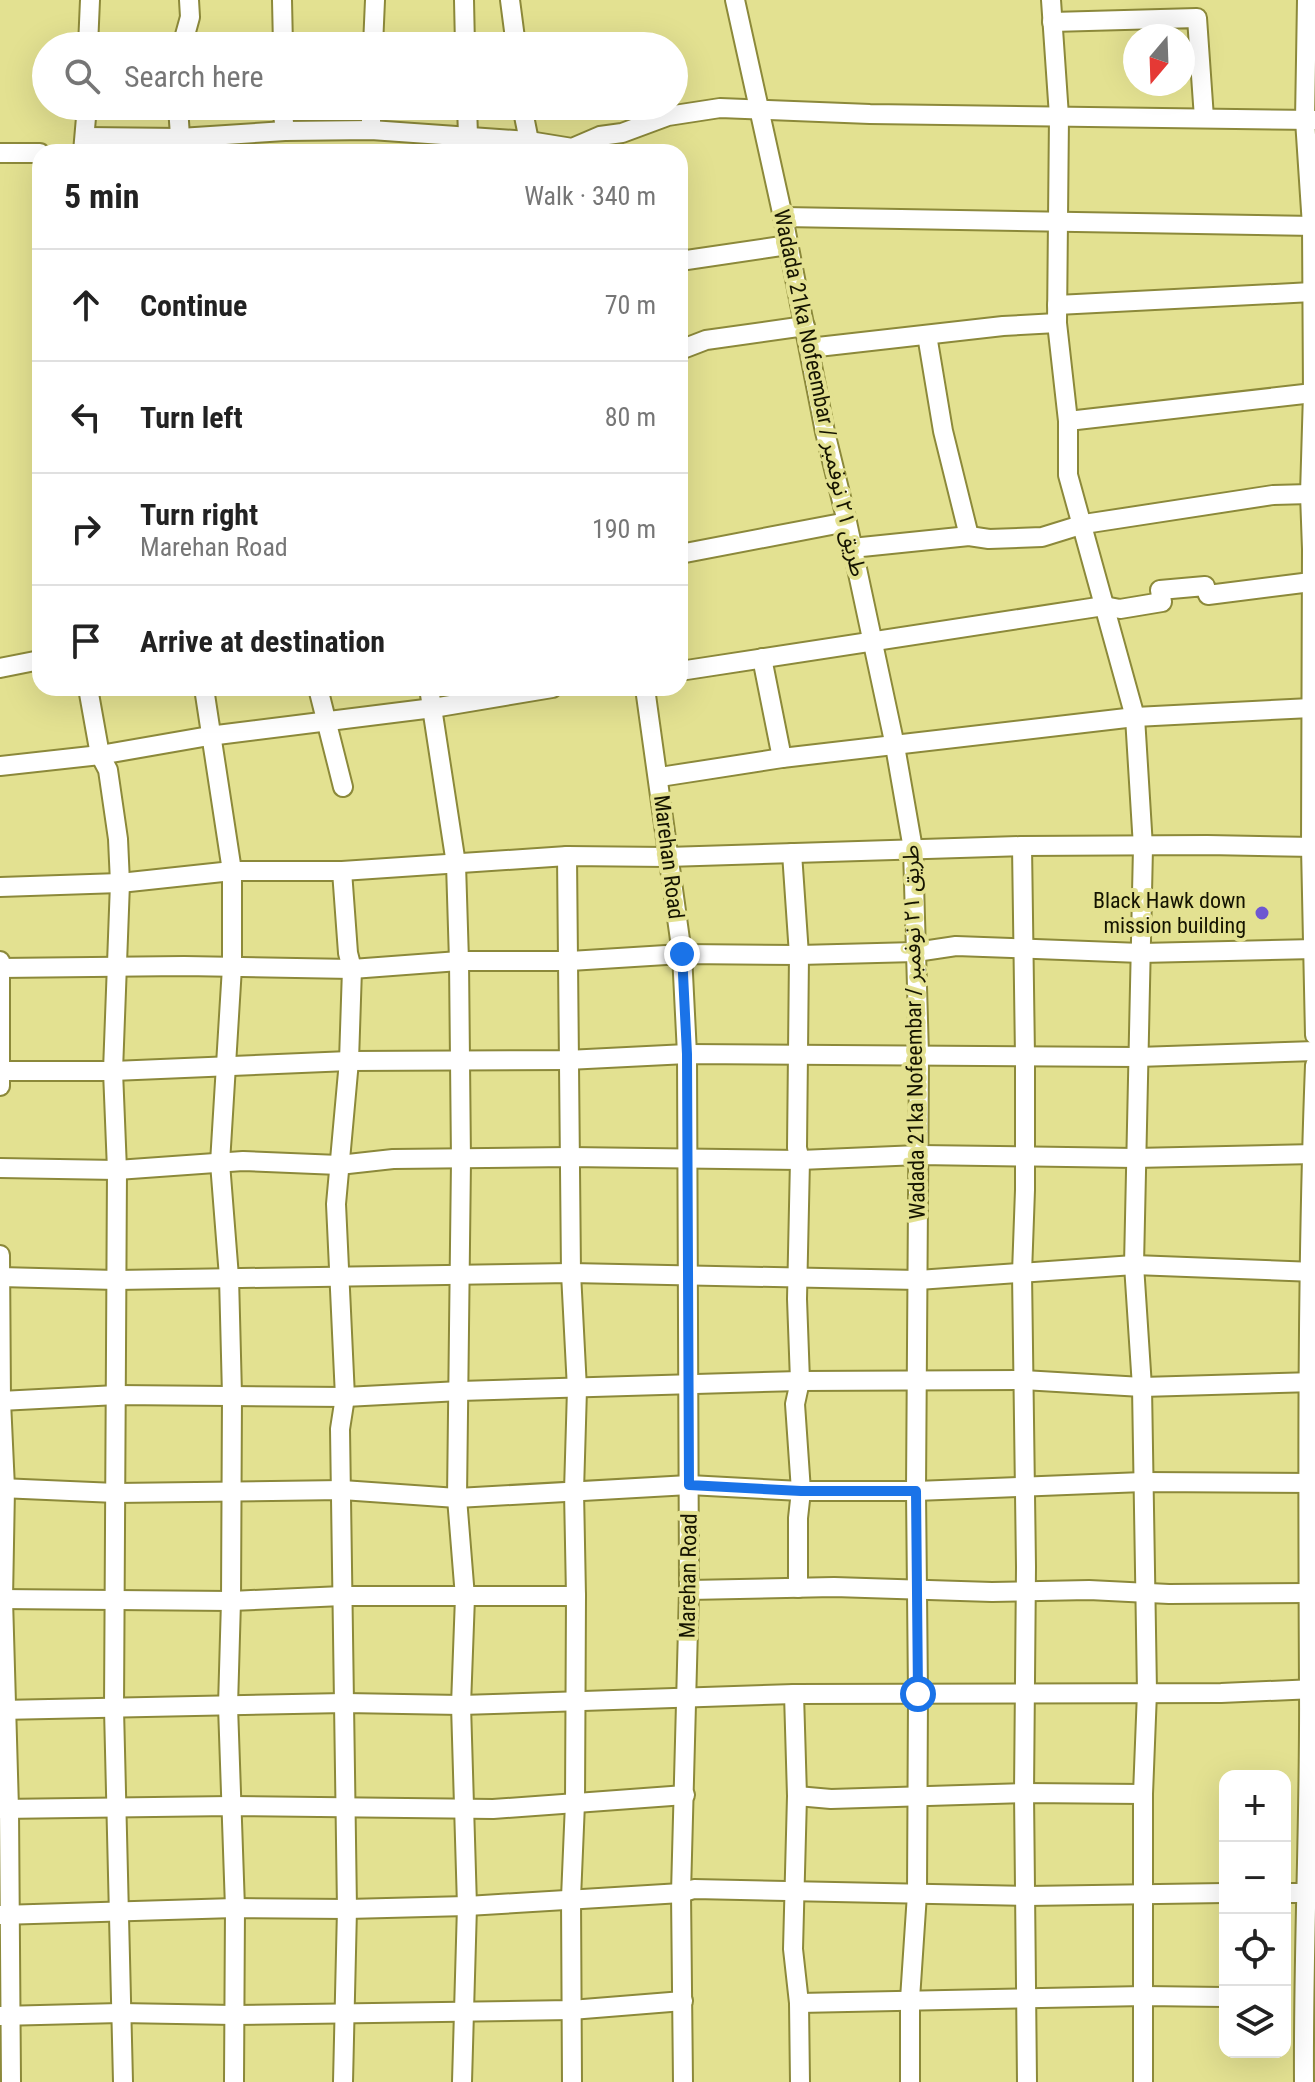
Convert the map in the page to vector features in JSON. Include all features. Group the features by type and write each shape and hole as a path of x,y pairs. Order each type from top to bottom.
{"street":[{"path":"89,32 90,0"},
{"path":"186,32 190,17 189,0"},
{"path":"282,0 283,32"},
{"path":"374,32 375,0"},
{"path":"464,0 465,32"},
{"path":"510,0 514,32"},
{"name":"Wadada 21ka Nofeembar / طريق ٢١ نوفمبر","path":"735,0 783,217 825,432 895,746 913,849 919,1055 916,1382 918,1694 917,1894 910,1999 910,2082"},
{"path":"1051,0 1059,116 1057,314 1068,421 1068,475 1135,717 1143,847 1134,1265 1142,1387 1147,1692 1143,1794 1143,2082"},
{"path":"1307,0 1314,226 1314,428 1310,494 1314,549 1311,708 1314,749 1315,1035"},
{"path":"1052,22 1197,18 1204,118"},
{"path":"688,113 720,108 870,114 1310,120"},
{"path":"84,144 86,120"},
{"path":"179,120 180,144"},
{"path":"284,120 285,131"},
{"path":"371,120 371,130"},
{"path":"467,120 468,135"},
{"path":"525,120 529,141"},
{"path":"585,144 600,136 622,133 657,120"},
{"path":"188,144 285,131 371,130 468,135 544,144"},
{"path":"0,153 32,153"},
{"path":"783,217 1314,226"},
{"path":"688,260 788,245"},
{"path":"809,348 927,335 1057,314 1312,292"},
{"path":"688,347 706,340 805,326"},
{"path":"927,335 943,431 969,536"},
{"path":"1068,421 1313,393"},
{"path":"852,548 969,536 989,539 1042,537 1084,524 1273,495 1310,494"},
{"path":"688,552 847,522"},
{"path":"688,670 1104,606 1120,609 1162,602 1160,590 1205,586 1208,595 1311,582"},
{"path":"762,658 782,758"},
{"path":"0,668 32,662"},
{"path":"89,696 100,755 110,782 117,828 120,883 113,1071 117,1170 114,1709 123,2082"},
{"path":"205,696 232,871 232,967 220,1163 229,1277 232,1395 228,1706 235,1908 234,2082"},
{"path":"319,696 343,787"},
{"path":"431,696 456,864 459,961 461,1160 457,1498 465,1597 461,1705 467,1906 462,2082"},
{"path":"0,766 433,708 493,696"},
{"name":"Marehan Road","path":"646,696 660,777 667,857 682,954 687,1054 689,1590 681,1893 683,2082"},
{"path":"660,777 782,758 1135,717 1311,708"},
{"path":"0,887 120,883 232,871 342,871 567,856 667,857 1022,846 1313,847"},
{"path":"1022,846 1025,1057 1023,1692 1027,2082"},
{"path":"792,853 799,955 797,1299 800,1381 795,1417 801,1491 798,1588"},
{"path":"567,856 570,961 567,1060 571,1273 577,1389 572,2082"},
{"path":"342,871 352,969 349,1061 336,1204 345,1397 340,1429 347,1909 343,2082"},
{"path":"0,968 352,969 459,961 570,961 682,954 916,952 956,946 1141,953 1314,949"},
{"path":"0,961 0,1086"},
{"path":"0,1071 113,1071 349,1061 567,1060 687,1054 1138,1057 1315,1051"},
{"path":"1304,2082 1301,1999 1311,1893 1312,1689 1307,1593 1312,1483 1315,1065"},
{"path":"0,1168 117,1170 243,1161 339,1165 393,1159 569,1157 800,1160 919,1155 1135,1158 1313,1154"},
{"path":"0,1255 4,1915 11,2082"},
{"path":"1,1277 116,1280 571,1273 918,1280 1134,1265 1312,1272"},
{"path":"0,1401 117,1395 345,1397 800,1381 1023,1380 1142,1387 1311,1382"},
{"path":"2,1488 116,1493 342,1490 457,1498 689,1485 801,1491 916,1491 1143,1482 1312,1483"},
{"path":"689,1590 798,1588 1307,1593"},
{"path":"1,1599 231,1601 342,1596 576,1596"},
{"path":"3,1710 345,1703 461,1705 794,1694 1221,1693 1312,1689"},
{"path":"794,1694 797,1796 793,1949 799,2003 800,2082"},
{"path":"797,1796 831,1799 1024,1793 1143,1794"},
{"path":"4,1809 231,1806 466,1808 685,1795"},
{"path":"4,1915 235,1908 467,1906 681,1893 694,1889 1027,1896 1219,1893"},
{"path":"799,2003 1219,1997"},
{"path":"6,2017 120,2013 234,2015 571,2010 683,2001"}],"place":[{"name":"Black Hawk down mission building","path":"1262,913"}],"route":[{"path":"682,954 687,1054 686,1385 689,1485 801,1491 916,1491 918,1694"}]}
